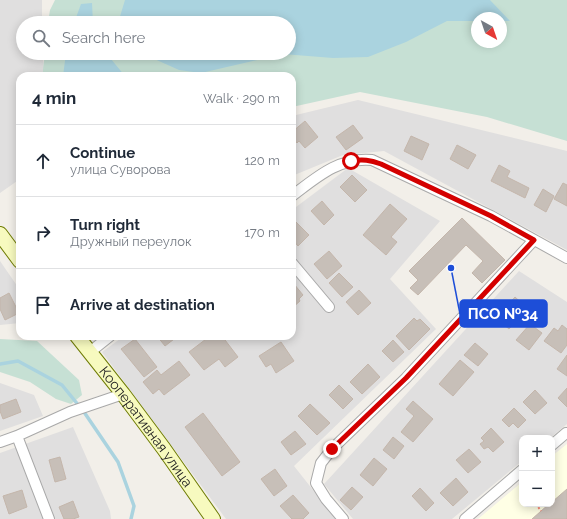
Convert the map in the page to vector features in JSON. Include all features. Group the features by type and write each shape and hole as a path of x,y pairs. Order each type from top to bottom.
{"street":[{"path":"296,193 338,165 362,159 372,160 491,216 567,258"},
{"path":"0,234 16,256"},
{"path":"343,519 326,499 316,483 321,463 332,449 406,378 534,240"},
{"path":"296,268 329,307"},
{"name":"Кооперативная улица","path":"80,340 164,449 213,519"},
{"path":"90,352 105,340"},
{"path":"0,442 70,412 123,394"},
{"path":"555,442 566,433"},
{"path":"17,436 49,519"},
{"path":"465,519 521,471"}],"path":[{"path":"538,507 541,511"}],"shaded area":[{"path":"0,0 42,0 42,16 16,16 16,60 43,60 44,72 16,72 16,182 0,193"},
{"path":"55,0 567,0 567,141 487,117 360,92 296,106 296,72 43,72 44,60 296,60 296,16 49,16 50,10"},
{"path":"358,100 567,151 567,250 384,151 343,155 296,174 296,115"},
{"path":"348,168 440,221 390,279 436,329 294,466 336,519 226,519 102,352 118,340 296,340 296,207"},
{"path":"0,261 16,284 16,323 0,325"},
{"path":"519,271 567,302 567,424 554,435 519,435 519,463 452,519 353,519 324,484"},
{"path":"0,339 37,341 79,380 82,395 71,404 56,399 30,382 0,372"},
{"path":"0,383 34,395 43,416 0,431"},
{"path":"73,427 110,511 111,519 0,519 0,453"},
{"path":"567,444 567,519 478,519 519,485 519,507 555,507 555,454"}],"water":[{"path":"125,0 490,0 501,12 471,12 471,21 447,21 406,42 368,57 333,58 296,55 296,16 120,16"},
{"path":"92,3 93,16 77,16 81,4"},
{"path":"65,60 112,60 122,72 64,72"},
{"path":"157,60 257,60 205,72 179,70"}],"building":[{"path":"305,121 318,137 305,148 299,141 297,143 296,142 296,129"},
{"path":"353,125 363,138 346,150 336,137"},
{"path":"411,136 429,144 422,160 404,151"},
{"path":"457,145 476,155 468,169 450,159"},
{"path":"499,165 510,171 507,177 529,188 525,198 491,181"},
{"path":"352,175 367,190 355,202 340,187"},
{"path":"563,183 567,185 567,206 554,199"},
{"path":"543,189 554,196 546,212 534,205"},
{"path":"322,201 334,215 324,225 311,211"},
{"path":"390,204 407,219 391,237 397,242 386,255 363,235"},
{"path":"462,218 505,260 482,283 472,273 483,261 466,245 418,295 410,288 418,280 409,271"},
{"path":"296,222 309,235 298,246 296,244"},
{"path":"329,251 342,266 327,279 314,264"},
{"path":"339,273 353,287 342,297 329,283"},
{"path":"296,286 303,295 299,299 300,301 296,304"},
{"path":"359,290 371,303 358,315 346,302"},
{"path":"9,293 16,307 16,314 5,320 0,309 0,298"},
{"path":"515,297 527,308 509,329 496,318"},
{"path":"414,318 417,321 420,319 430,329 409,350 396,336"},
{"path":"530,324 542,333 529,350 516,340"},
{"path":"562,325 567,329 567,345 561,353 544,341 554,328 558,331"},
{"path":"136,340 157,367 144,377 121,349"},
{"path":"160,340 173,340 165,346"},
{"path":"205,340 225,340 238,357 225,367 219,359 204,370 189,352"},
{"path":"393,340 404,352 393,362 382,351"},
{"path":"281,342 294,361 276,373 271,364 266,367 259,356"},
{"path":"475,343 488,354 478,366 464,355"},
{"path":"567,355 567,376 557,369"},
{"path":"460,360 474,372 453,396 439,384"},
{"path":"179,361 190,375 164,395 159,389 153,394 143,382 157,370 161,375"},
{"path":"368,364 380,377 362,394 350,382"},
{"path":"339,385 353,399 343,409 329,395"},
{"path":"567,388 567,407 558,398"},
{"path":"535,390 547,403 535,414 523,402"},
{"path":"16,399 21,412 3,419 0,411 0,405"},
{"path":"413,401 433,419 413,442 401,432 414,416 406,409"},
{"path":"310,404 330,423 317,435 298,416"},
{"path":"514,408 526,420 518,428 513,423 509,427 502,420"},
{"path":"203,413 240,462 222,476 185,427"},
{"path":"491,428 504,442 493,452 488,447 484,449 480,444 484,441 481,438"},
{"path":"295,431 306,444 291,455 281,442"},
{"path":"393,437 404,446 394,459 383,450"},
{"path":"469,449 481,462 468,473 456,460"},
{"path":"60,457 66,479 55,482 49,460"},
{"path":"374,458 387,469 373,486 360,475"},
{"path":"275,469 287,486 274,496 261,479"},
{"path":"456,478 468,492 453,506 440,493"},
{"path":"352,487 363,497 351,510 340,500"},
{"path":"420,488 434,503 426,511 412,496"},
{"path":"567,489 566,519 532,519 546,507 555,507 555,499"},
{"path":"22,490 27,507 9,514 3,496"},
{"path":"293,495 309,513 303,519 292,519 280,506"},
{"path":"73,501 79,517 64,519 59,507"}],"waterway":[{"path":"0,364 18,361 62,385 84,412 118,462 134,506 131,519"}],"place":[{"name":"ПСО №34","path":"451,268"}],"route":[{"path":"332,449 406,378 534,240 491,216 372,160 362,159 351,161"}]}
